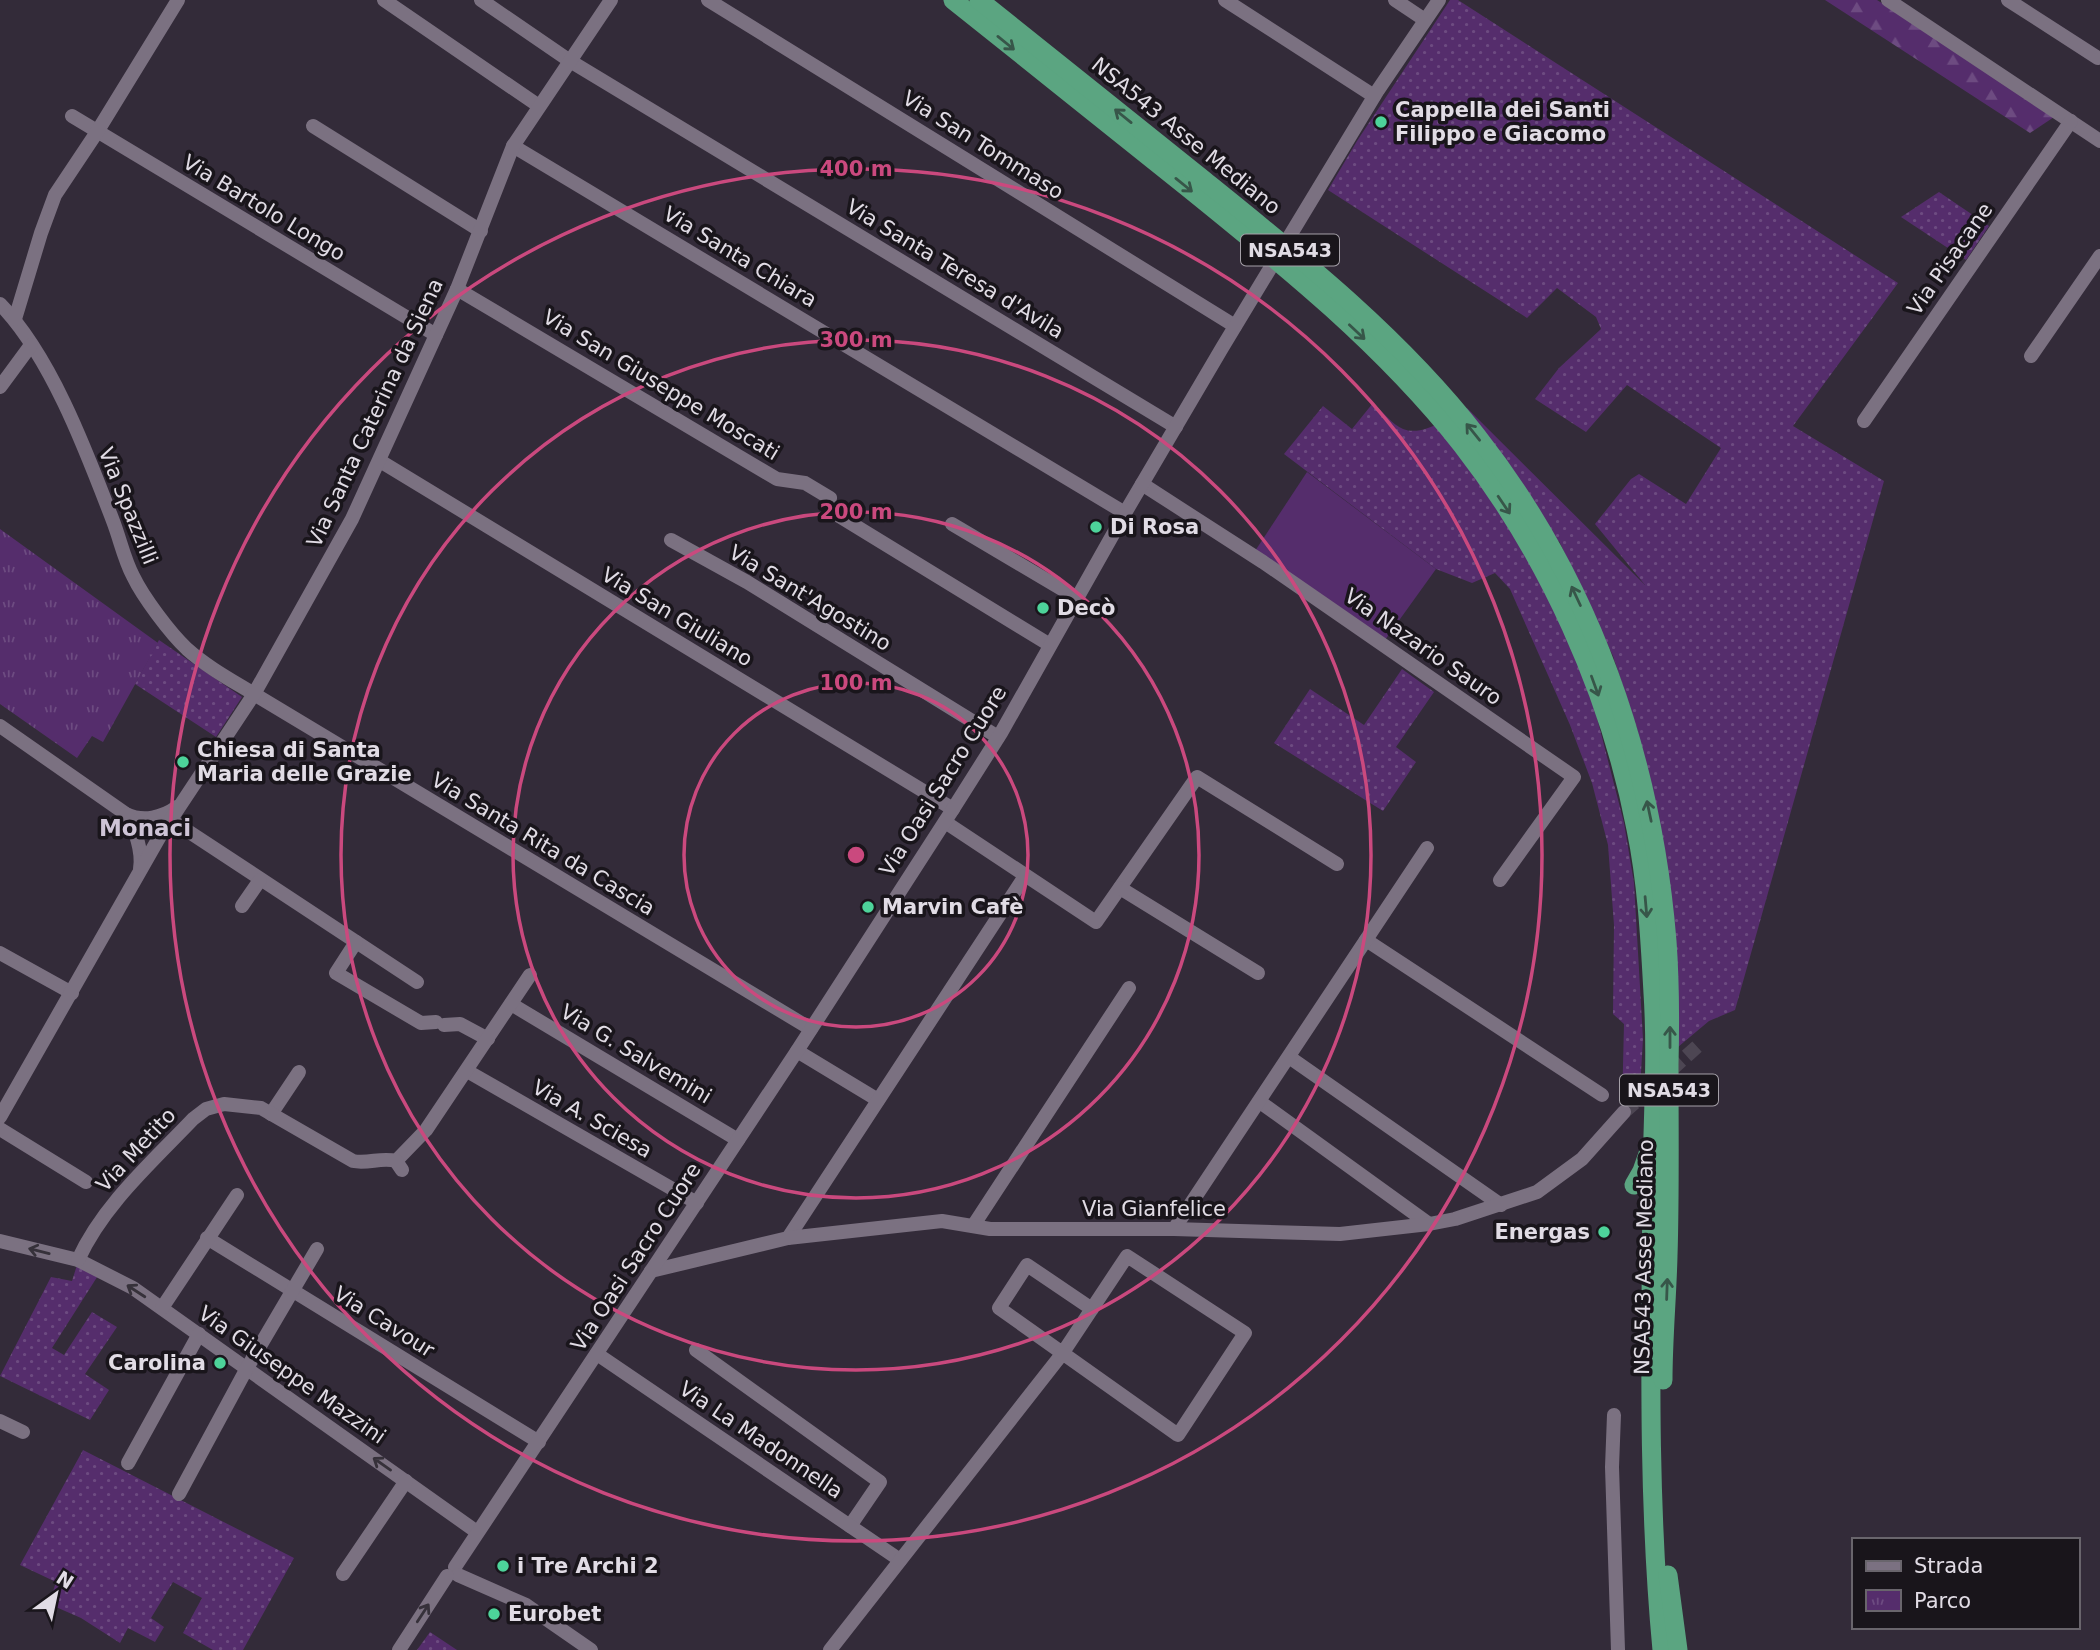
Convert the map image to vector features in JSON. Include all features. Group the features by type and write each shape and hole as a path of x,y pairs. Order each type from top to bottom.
{"highway":[{"path":"953,0 1259,245 1362,336 1461,444 1506,507 1545,553"},
{"name":"NSA543 Asse Mediano","path":"979,0 1274,236 1367,317 1432,383 1477,436 1520,495 1545,553 1606,717 1637,832 1653,996 1650,1372 1652,1521 1662,1650"},
{"name":"NSA543 Asse Mediano","path":"1545,553 1603,654 1638,761 1651,816 1663,905 1670,996 1668,1257 1663,1374 1664,1514 1668,1577 1678,1650"},
{"path":"1634,1185 1653,1140"},
{"path":"1637,1296 1650,1372"}],"street":[{"path":"15,319 55,195 178,0"},
{"path":"384,0 539,106"},
{"name":"Via Santa Teresa d'Avila","path":"481,0 570,61 1176,427"},
{"name":"Via Santa Caterina da Siena","path":"0,1117 160,836 254,694 352,519 457,289 513,146 611,0"},
{"name":"Via San Tommaso","path":"708,0 1235,326"},
{"path":"1225,0 1374,96"},
{"path":"1395,0 1425,20"},
{"name":"Via Oasi Sacro Cuore","path":"399,1650 453,1573 477,1532 797,1051 953,809 998,737 1235,326 1374,96 1439,0"},
{"path":"2008,0 2098,58"},
{"path":"1894,2 2100,141"},
{"name":"Via Bartolo Longo","path":"72,116 436,335"},
{"name":"Via Pisacane","path":"1864,421 2071,121"},
{"path":"313,127 481,231"},
{"name":"Via Santa Chiara","path":"513,146 1125,513"},
{"path":"2031,356 2100,256"},
{"name":"Via San Giuseppe Moscati","path":"457,289 777,479 805,483 830,498 828,506 831,511 1050,645"},
{"name":"Via Spazzilli","path":"0,304 15,319 59,392 138,584 186,648 254,694"},
{"path":"0,387 31,345"},
{"name":"Via San Giuliano","path":"380,461 953,809"},
{"name":"Via Nazario Sauro","path":"1142,484 1263,562 1574,777 1500,880"},
{"path":"952,524 1077,598"},
{"name":"Via Sant'Agostino","path":"671,541 747,582 998,737"},
{"name":"Via Santa Rita da Cascia","path":"254,694 811,1029"},
{"path":"0,726 133,820 155,827 160,836"},
{"path":"944,822 1096,922 1196,777 1337,864"},
{"path":"133,820 165,814 181,805"},
{"path":"133,820 140,855 139,873"},
{"path":"171,820 417,982"},
{"path":"1174,1229 1427,848"},
{"path":"788,1238 1025,876"},
{"path":"242,906 260,880"},
{"path":"1120,888 1258,973"},
{"path":"1366,940 1602,1095"},
{"path":"356,942 336,973 421,1023 460,1024 488,1039"},
{"path":"0,953 72,993"},
{"name":"Via Metito","path":"78,1260 89,1236 118,1199 193,1119 206,1109 224,1104 261,1108 353,1161 363,1163 390,1159 399,1166 530,975"},
{"path":"973,1226 1129,988"},
{"name":"Via G. Salvemini","path":"511,1004 738,1140"},
{"path":"797,1051 878,1100"},
{"path":"1289,1057 1501,1205"},
{"name":"Via A. Sciesa","path":"467,1070 696,1203"},
{"path":"271,1114 299,1072"},
{"path":"1260,1102 1429,1224"},
{"name":"Via Gianfelice","path":"652,1271 788,1238 942,1221 973,1226 1028,1229 1174,1229 1340,1234 1429,1224 1455,1219 1537,1192 1582,1158 1624,1112"},
{"path":"0,1129 86,1182"},
{"path":"162,1308 236,1195"},
{"name":"Via Cavour","path":"207,1238 539,1442"},
{"path":"0,1241 78,1260"},
{"path":"179,1494 247,1368 317,1249"},
{"path":"830,1650 1062,1354 1127,1256 1245,1334 1178,1435 1062,1354 999,1308 1027,1265 1091,1309"},
{"name":"Via Giuseppe Mazzini","path":"78,1260 133,1288 477,1532"},
{"path":"128,1463 199,1334"},
{"path":"696,1350 880,1482 850,1526"},
{"name":"Via La Madonnella","path":"597,1354 900,1560"},
{"path":"1614,1416 1612,1467 1618,1650"},
{"path":"0,1421 23,1432"},
{"path":"344,1574 406,1481"},
{"path":"453,1573 526,1605 591,1650"}],"green space":[{"path":"1450,0 1458,0 1898,283 1793,426 1884,481 1735,1010 1709,1021 1678,1047 1638,732 1613,656 1559,541 1529,557 1566,633 1594,706 1624,823 1634,883 1643,1039 1640,1089 1622,1108 1624,1024 1613,1014 1614,925 1608,845 1592,783 1570,725 1510,589 1495,573 1472,583 1436,569 1284,454 1323,406 1352,429 1373,403 1395,424 1411,431 1436,425 1467,408 1645,585 1595,524 1631,479 1639,474 1686,504 1721,448 1627,385 1586,432 1535,399 1559,368 1601,329 1596,317 1557,288 1527,318 1328,190"},
{"path":"1825,0 1877,0 2057,115 2030,133"},
{"path":"1939,192 1989,226 1966,260 1901,217"},
{"path":"1307,472 1436,569 1385,640 1255,551"},
{"path":"0,529 158,643 103,742 92,736 77,758 0,704"},
{"path":"159,640 242,697 216,737 135,684"},
{"path":"1402,669 1434,692 1396,747 1416,762 1383,811 1274,743 1310,689 1364,725"},
{"path":"77,1265 99,1274 52,1348 64,1355 92,1312 117,1327 85,1374 109,1390 90,1420 0,1376 51,1277 72,1281"},
{"path":"83,1450 294,1558 243,1650 213,1650 183,1633 202,1598 173,1582 151,1618 164,1627 155,1642 128,1628 120,1643 81,1618 49,1604 56,1582 20,1565"},
{"path":"430,1632 457,1650 417,1650"}],"tunnel":[{"path":"1624,1112 1700,1044"}],"place":[{"name":"Cappella dei Santi Filippo e Giacomo","path":"1381,122"},
{"name":"Di Rosa","path":"1096,527"},
{"name":"Decò","path":"1043,608"},
{"name":"Chiesa di Santa Maria delle Grazie","path":"183,762"},
{"name":"Marvin Cafè","path":"868,907"},
{"name":"Energas","path":"1604,1232"},
{"name":"Carolina","path":"220,1363"},
{"name":"i Tre Archi 2","path":"503,1566"},
{"name":"Eurobet","path":"494,1614"}],"district":[{"name":"Monaci","path":"145,828"}]}
